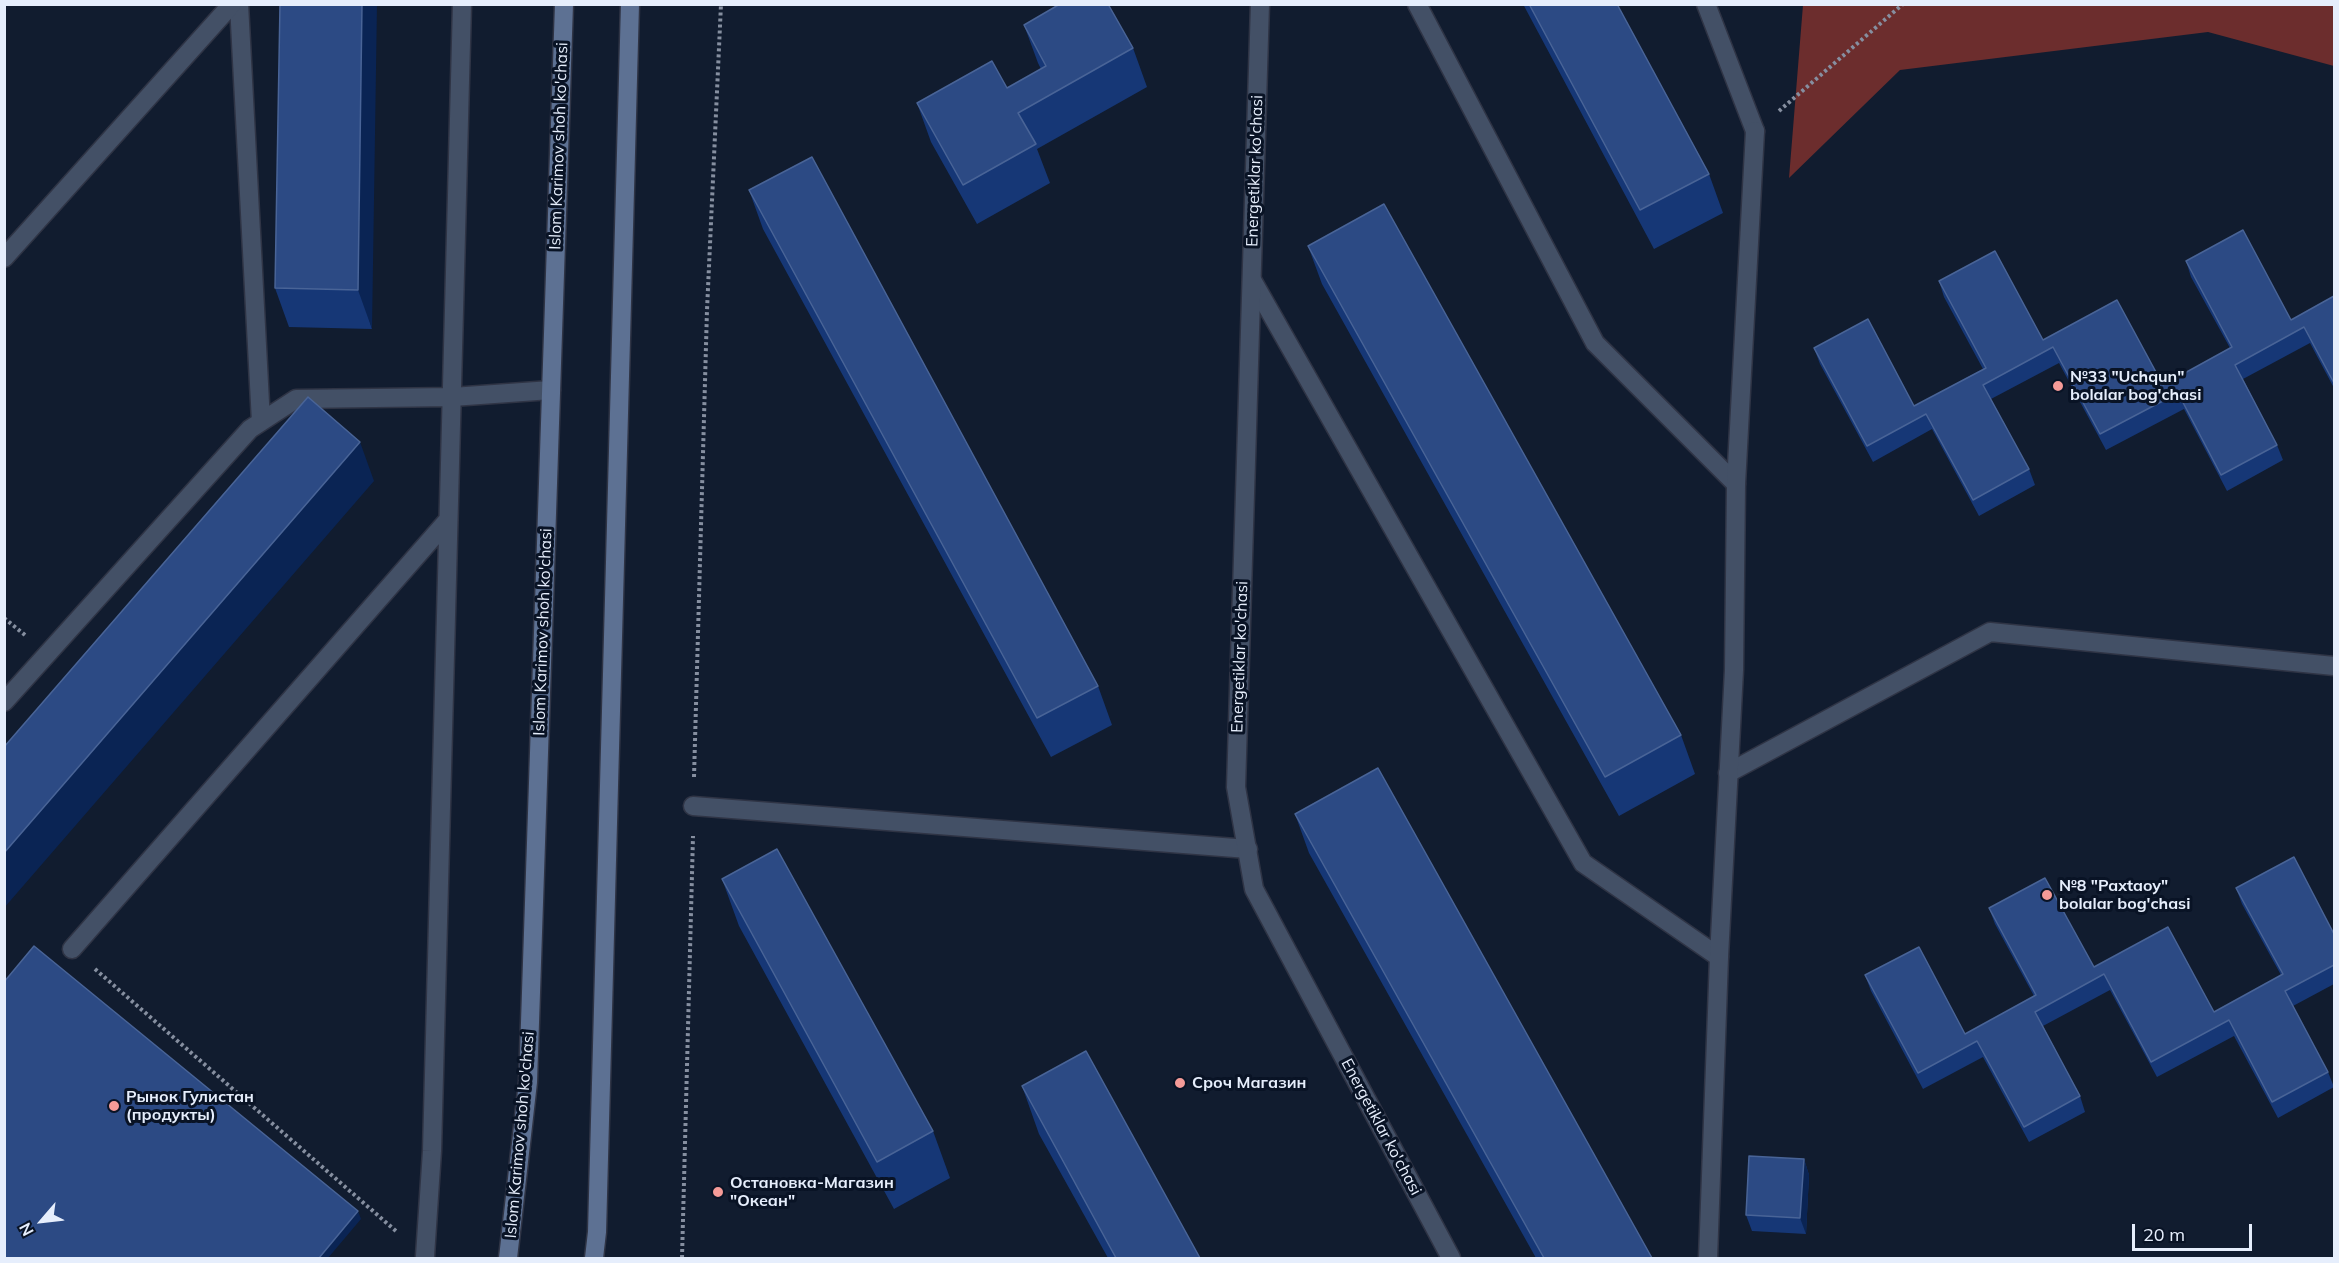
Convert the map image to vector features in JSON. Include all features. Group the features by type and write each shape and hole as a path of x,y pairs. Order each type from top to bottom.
{"main road":[{"name":"Islom Karimov shoh ko'chasi","path":"508,1258 528,1082 564,4"},
{"path":"594,1258 597,1220 630,4"}],"street":[{"path":"4,258 232,4"},
{"path":"238,4 261,422"},
{"path":"425,1256 432,1151 462,4"},
{"name":"Energetiklar ko'chasi","path":"1260,4 1236,787 1254,889 1451,1258"},
{"path":"1417,4 1594,343 1736,484"},
{"path":"1707,4 1755,130 1736,484 1734,670 1719,957 1708,1258"},
{"path":"1251,280 1582,863 1719,957"},
{"path":"4,702 250,429 296,399 452,397 551,390"},
{"path":"72,949 448,520"},
{"path":"1728,773 1990,632 2334,666"},
{"path":"693,806 1248,849"}],"path":[{"path":"682,1258 707,310 721,4"},
{"path":"1755,130 1903,4"},
{"path":"72,949 425,1256"}],"shaded area":[{"path":"1803,5 2334,5 2334,66 2208,32 1900,70 1789,178"}],"building":[{"path":"280,4 362,4 358,290 275,288"},
{"path":"1060,4 1108,4 1133,48 1018,113 1036,144 963,185 917,103 992,61 1007,88 1046,66 1024,25"},
{"path":"1529,4 1617,4 1709,174 1640,210"},
{"path":"812,157 1098,686 1037,718 749,190"},
{"path":"1384,204 1681,735 1605,777 1308,246"},
{"path":"2243,230 2291,320 2334,296 2334,383 2304,327 2235,365 2277,445 2221,475 2178,393 2100,434 2053,347 1983,385 2029,469 1973,500 1926,414 1867,446 1814,348 1868,319 1914,406 1986,368 1939,281 1995,251 2043,340 2117,300 2163,385 2232,347 2186,261"},
{"path":"308,397 360,442 4,853 4,747"},
{"path":"1378,768 1652,1258 1544,1258 1295,814"},
{"path":"777,849 933,1131 877,1162 722,879"},
{"path":"2294,857 2334,934 2334,965 2285,991 2328,1072 2272,1102 2229,1020 2151,1062 2104,974 2035,1012 2080,1096 2024,1127 1977,1041 1918,1073 1865,975 1919,947 1965,1034 2036,995 1989,908 2045,878 2094,967 2168,927 2214,1012 2283,974 2236,888"},
{"name":"Рынок Гулистан (продукты)","path":"34,946 358,1211 319,1258 4,1258 4,982"},
{"path":"1086,1051 1200,1258 1116,1258 1022,1086"},
{"path":"1749,1156 1804,1159 1800,1218 1746,1215"}],"place":[{"name":"№33 \"Uchqun\" bolalar bog'chasi","path":"2058,386"},
{"name":"№8 \"Paxtaoy\" bolalar bog'chasi","path":"2047,895"},
{"name":"Сроч Магазин","path":"1180,1083"},
{"name":"Рынок Гулистан (продукты)","path":"114,1106"},
{"name":"Остановка-Магазин \"Океан\"","path":"718,1192"}]}
